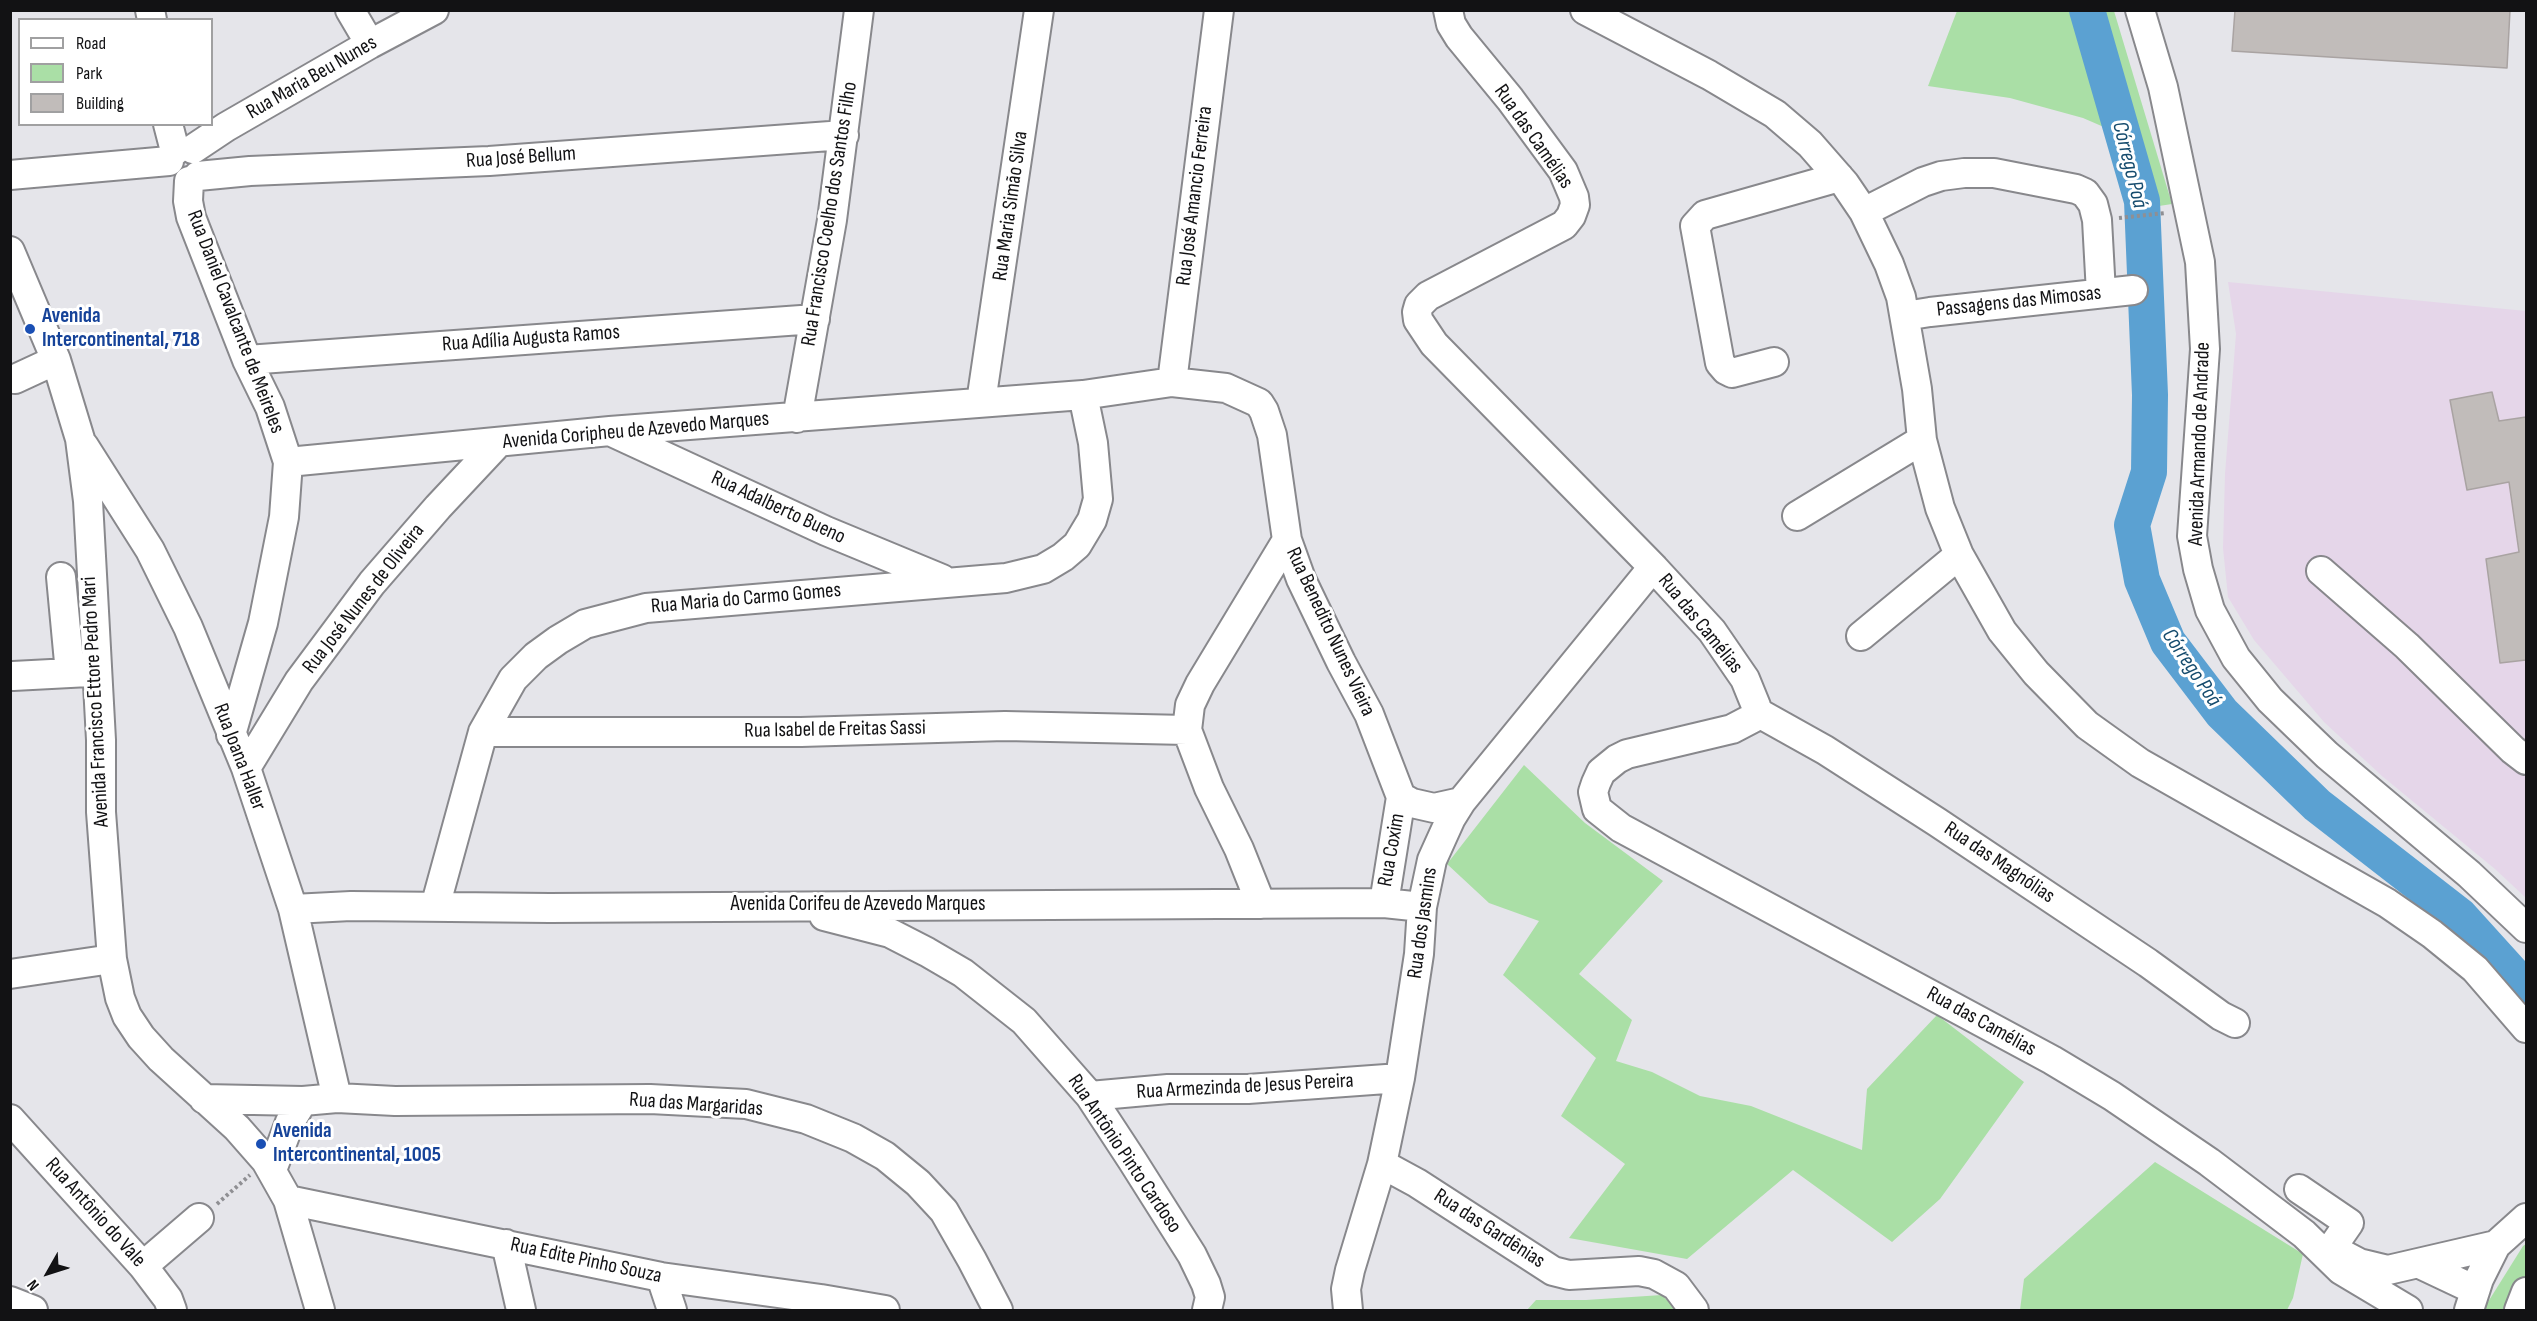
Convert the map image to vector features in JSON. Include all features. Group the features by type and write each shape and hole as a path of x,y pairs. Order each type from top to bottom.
{"street":[{"path":"350,10 370,44"},
{"name":"Rua Maria Beu Nunes","path":"10,175 182,157 226,127 434,10"},
{"name":"Rua Francisco Coelho dos Santos Filho","path":"797,418 844,135 859,10"},
{"name":"Rua Maria Simão Silva","path":"981,402 1039,10"},
{"name":"Rua José Amancio Ferreira","path":"1172,382 1220,10"},
{"name":"Rua das Camélias","path":"1448,10 1451,24 1459,37 1510,99 1563,171 1574,196 1575,206 1564,225 1428,296 1419,305 1418,320 1434,344 1653,567 1712,631 1745,679 1756,706 1756,712 1746,723 1732,729 1627,754 1617,759 1601,772 1596,783 1593,792 1597,809 1621,828 2092,1084 2209,1162 2304,1234 2341,1270 2384,1281 2420,1264 2496,1245"},
{"path":"1585,10 1709,75 1774,114 1810,144 1839,177 1864,212 1889,264 1905,316 1917,389 1922,440 1940,508 1959,555 2001,631 2036,673 2087,725 2140,763 2387,903 2432,934 2475,969 2526,1028"},
{"name":"Avenida Armando de Andrade","path":"2140,10 2163,87 2200,262 2205,309 2205,349 2192,536 2198,569 2210,610 2236,658 2270,700 2327,755 2469,874 2526,928"},
{"name":"Rua José Bellum","path":"182,157 250,171 489,161 844,135"},
{"name":"Rua Daniel Cavalcante de Meireles","path":"182,157 191,217 247,360 270,407 288,462"},
{"path":"1864,212 1923,182 1941,176 1964,173 1994,173 2076,189 2085,193 2093,204 2097,220 2102,293"},
{"path":"1774,363 1732,373 1720,363 1695,226 1705,215 1839,177"},
{"name":"Avenida Francisco Ettore Pedro Mari","path":"10,251 56,360 80,439 88,501 83,672 100,740 101,812 112,959 120,998 132,1023 161,1059 230,1121 269,1166 288,1200 320,1311"},
{"name":"Passagens das Mimosas","path":"1905,316 2133,290"},
{"name":"Rua Adília Augusta Ramos","path":"247,360 815,319"},
{"path":"15,378 56,360"},
{"name":"Avenida Coripheu de Azevedo Marques","path":"288,462 610,431 1083,395 1172,382 1226,388 1259,403"},
{"name":"Rua Maria do Carmo Gomes","path":"435,907 483,732 513,679 536,656 585,624 646,608 947,581 1006,578 1043,569 1063,557 1077,544 1092,520 1098,499 1093,443 1083,395"},
{"name":"Rua Benedito Nunes Vieira","path":"1259,403 1272,435 1287,540 1301,579 1369,714 1401,797"},
{"name":"Rua Adalberto Bueno","path":"610,431 826,531 947,581"},
{"name":"Rua Joana Haller","path":"80,439 150,550 188,627 246,768 293,909 337,1098"},
{"path":"1797,516 1922,440"},
{"name":"Rua José Nunes de Oliveira","path":"246,768 299,681 366,591 438,507 499,442"},
{"path":"231,735 262,623 271,581 284,517 288,462"},
{"path":"1261,904 1239,849 1209,788 1186,730 1190,705 1200,684 1287,540"},
{"path":"1861,636 1959,555"},
{"name":"Rua dos Jasmins","path":"1348,1311 1347,1289 1350,1270 1382,1164 1400,1078 1419,954 1422,907 1432,860 1461,802 1653,567"},
{"path":"2321,571 2407,646 2526,760"},
{"path":"13,676 83,672 61,577"},
{"name":"Rua das Magnólias","path":"1756,712 1825,750 1937,822 2148,963 2221,1016 2235,1023"},
{"name":"Rua Isabel de Freitas Sassi","path":"483,732 801,732 1005,726 1186,730"},
{"path":"1401,797 1418,805 1434,808 1461,802"},
{"name":"Rua Coxim","path":"1384,903 1401,797"},
{"name":"Avenida Corifeu de Azevedo Marques","path":"293,909 351,906 1384,903 1422,907"},
{"name":"Rua Antônio Pinto Cardoso","path":"788,906 890,933 963,973 1024,1021 1090,1096 1192,1255 1210,1297 1207,1311"},
{"path":"10,974 112,959"},
{"name":"Rua Armezinda de Jesus Pereira","path":"1090,1096 1168,1089 1248,1089 1400,1078"},
{"path":"230,1121 258,1098"},
{"name":"Rua das Margaridas","path":"204,1099 258,1098 303,1101 337,1098 395,1101 650,1099 746,1104 806,1119 853,1138 885,1156 918,1183 944,1211 998,1311"},
{"path":"269,1166 303,1101"},
{"name":"Rua Antônio do Vale","path":"10,1119 143,1266 168,1299 172,1311"},
{"name":"Rua das Gardênias","path":"1382,1164 1417,1183 1553,1270 1569,1275 1639,1271 1654,1274 1676,1286 1694,1311"},
{"path":"2299,1189 2349,1223 2331,1249"},
{"name":"Rua Edite Pinho Souza","path":"288,1200 661,1277 822,1305 885,1311"},
{"path":"143,1266 199,1218"},
{"path":"2420,1264 2472,1300 2496,1245 2526,1218"},
{"name":"Rua das Camélias","path":"2304,1234 2359,1263 2384,1281 2408,1311"},
{"path":"506,1244 521,1311"},
{"path":"661,1277 672,1311"},
{"path":"2518,1311 2526,1293"},
{"path":"10,1301 33,1311"}],"path":[{"path":"2131,217 2170,213"},
{"path":"199,1218 269,1166"}],"shaded area":[{"path":"2228,282 2526,311 2526,898 2495,869 2382,776 2324,722 2254,640 2228,597 2223,548 2225,474 2236,334"}],"green space":[{"path":"1957,11 2114,11 2172,204 2133,210 2128,165 2120,134 2083,118 2010,98 1928,86"},
{"path":"1524,765 1585,823 1663,881 1579,974 1632,1020 1616,1061 1652,1072 1700,1096 1751,1106 1862,1150 1867,1089 1937,1015 2024,1082 1940,1199 1892,1242 1793,1170 1687,1259 1569,1238 1625,1164 1561,1116 1596,1058 1503,975 1539,921 1489,903 1447,864"},
{"path":"2155,1162 2303,1254 2293,1298 2287,1310 2020,1310 2024,1279"},
{"path":"2526,1244 2526,1310 2483,1310 2523,1246"},
{"path":"1662,1295 1677,1310 1527,1310 1536,1300 1586,1300"}],"building":[{"path":"2235,10 2510,10 2507,68 2232,51"},
{"path":"2492,392 2499,421 2526,417 2526,660 2500,663 2486,559 2519,552 2509,482 2467,490 2450,400"}],"waterway":[{"name":"Córrego Poá","path":"2087,10 2142,201 2150,395 2149,472 2132,525 2142,580 2168,642 2222,713 2317,805 2460,916 2526,989"}],"place":[{"name":"Avenida Intercontinental, 718","path":"30,329"},
{"name":"Avenida Intercontinental, 1005","path":"261,1144"}]}
